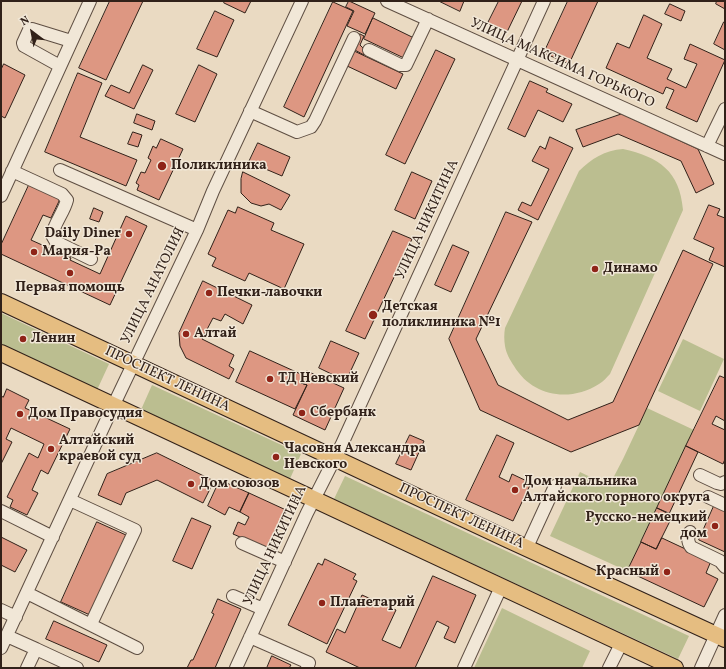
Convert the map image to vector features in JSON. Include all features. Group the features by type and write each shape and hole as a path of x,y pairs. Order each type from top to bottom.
{"main road":[{"name":"ПРОСПЕКТ ЛЕНИНА","path":"1,302 720,637"},
{"path":"1,353 675,668"}],"street":[{"name":"УЛИЦА АНАТОЛИЯ","path":"1,648 113,405 197,230 213,191 302,1"},
{"name":"УЛИЦА МАКСИМА ГОРЬКОГО","path":"387,1 725,154"},
{"name":"УЛИЦА НИКИТИНА","path":"236,668 314,499 335,458 544,1"},
{"path":"1,196 71,41 86,2"},
{"path":"369,50 400,65 406,65 428,19"},
{"path":"60,66 24,46 23,43 29,30 32,29 71,41"},
{"path":"250,111 297,132 311,128 354,38"},
{"path":"707,146 725,109"},
{"path":"60,170 197,230"},
{"path":"12,171 62,194 67,200 52,235 56,242 91,260"},
{"path":"700,474 717,483 721,484 725,482"},
{"path":"527,547 555,486"},
{"path":"708,497 725,505"},
{"path":"70,500 135,530 91,624"},
{"path":"1,511 53,537"},
{"path":"690,532 688,542 691,546 720,560 725,567"},
{"path":"242,543 285,562"},
{"path":"464,668 501,587"},
{"path":"27,593 138,648"},
{"path":"233,596 263,610"},
{"path":"1,610 16,617"},
{"path":"701,668 720,637 725,615"},
{"path":"7,636 77,668"},
{"path":"250,637 309,663 307,668"},
{"path":"609,668 621,644"},
{"path":"27,668 36,649"}],"green space":[{"name":"Динамо","path":"623,149 647,156 665,168 677,185 683,210 610,374 599,384 587,390 576,393 564,395 541,390 522,376 511,361 505,346 505,328 579,171 588,163 604,153"},
{"path":"1,313 109,364 97,390 1,344"},
{"path":"683,339 724,359 700,411 658,391"},
{"path":"152,385 301,454 289,481 140,412"},
{"path":"647,408 694,430 627,571 550,536 580,472 609,486"},
{"path":"345,476 689,636 678,659 334,499"},
{"path":"502,608 590,651 582,668 474,668"}],"building":[{"path":"110,1 143,1 106,80 79,68"},
{"path":"225,1 251,1 245,13 224,3"},
{"path":"349,1 375,13 365,34 347,26 354,11 346,7"},
{"path":"439,1 464,1 460,11"},
{"path":"499,1 522,1 507,32 488,23"},
{"path":"568,1 598,1 569,64 544,53"},
{"path":"717,1 725,1 725,9 716,4"},
{"path":"333,2 353,11 304,117 284,107"},
{"path":"670,4 685,11 681,21 665,14"},
{"path":"215,11 234,20 217,57 197,49"},
{"path":"644,15 662,24 647,58 672,69 667,79 686,88 697,64 684,59 690,44 725,60 697,122 666,108 674,90 666,87 663,94 606,68 617,43 629,48"},
{"path":"373,18 414,38 404,58 364,39"},
{"path":"725,22 725,50 714,44"},
{"path":"360,34 364,36 360,45 365,50 364,55 353,49"},
{"path":"352,50 403,74 396,89 345,65"},
{"path":"436,50 455,59 405,164 386,155"},
{"path":"4,64 25,75 5,118 1,116 1,70"},
{"path":"143,65 153,70 134,109 105,96 111,85 129,93"},
{"path":"199,65 217,74 195,122 176,114"},
{"path":"78,73 102,83 80,137 137,160 126,186 45,152"},
{"path":"530,81 548,89 546,92 572,104 563,122 538,110 525,137 508,129"},
{"path":"137,114 155,121 152,130 134,123"},
{"path":"622,114 698,149 714,184 696,193 681,161 618,134 583,147 576,130"},
{"path":"133,132 142,135 138,147 128,144"},
{"path":"550,137 573,148 538,220 518,210 522,202 531,206 549,169 532,161 540,146 545,149"},
{"name":"Поликлиника","path":"161,139 183,149 159,200 137,190 139,185 136,183 141,172 145,173 151,160 148,158 153,146 156,148"},
{"path":"258,143 290,157 282,176 249,162"},
{"path":"243,172 290,195 281,210 269,204 261,206 251,203 241,193 241,179"},
{"path":"412,172 432,181 415,219 395,210"},
{"path":"29,185 60,199 51,218 43,215 31,240 71,258 70,260 100,274 126,216 147,226 110,305 1,254 1,245"},
{"path":"709,205 720,209 717,215 725,218 725,267 709,260 714,248 694,239"},
{"path":"238,207 274,223 271,230 304,244 284,289 249,273 245,281 212,266 216,258 208,254 228,210 235,213"},
{"path":"94,208 103,212 99,222 90,219"},
{"path":"506,212 532,222 476,339 498,385 568,420 613,402 683,250 713,264 639,425 571,452 480,410 449,339"},
{"path":"393,231 412,239 365,339 346,331"},
{"path":"453,245 469,252 451,292 435,285"},
{"path":"203,281 252,305 243,324 225,314 221,321 213,318 202,339 234,355 229,366 234,369 229,379 186,358 180,346 179,333"},
{"path":"331,341 359,353 346,381 319,368"},
{"name":"ТД Невский","path":"250,351 305,376 301,383 307,385 295,409 236,382"},
{"path":"307,371 344,388 325,430 293,415 307,385 301,383"},
{"path":"720,376 725,378 725,421 716,416 712,424 725,430 725,459 723,464 686,446"},
{"name":"Алтайский краевой суд","path":"7,389 29,400 25,408 70,429 48,474 41,470 32,490 38,493 27,515 10,507 13,500 7,497 29,453 38,458 44,444 11,428 6,439 12,442 1,464 1,396 3,397"},
{"path":"410,435 424,441 411,470 396,464"},
{"path":"497,435 514,443 499,477 509,482 512,474 531,483 513,521 466,500"},
{"path":"686,446 698,452 669,514 657,508"},
{"path":"157,453 214,481 203,503 157,480 126,493 121,505 98,495 107,474"},
{"path":"220,480 249,493 240,512 229,507 225,515 208,506"},
{"path":"249,493 286,510 268,549 233,534 238,522 245,525 249,517 240,512"},
{"name":"Русско-немецкий дом","path":"714,506 725,511 725,552 699,540"},
{"path":"657,508 673,515 656,549 641,542"},
{"path":"192,518 211,526 192,569 173,561"},
{"path":"97,522 126,535 90,615 61,602"},
{"path":"1,537 27,550 15,572 1,565"},
{"name":"Красный","path":"662,538 711,561 706,573 718,579 704,607 627,571 641,542 656,549"},
{"name":"Планетарий","path":"325,559 356,574 353,579 357,581 327,644 288,625 318,563 322,565"},
{"path":"433,576 476,595 455,643 444,638 449,627 437,621 415,668 360,668 326,652 337,629 345,633 362,595 396,610 382,640 400,648"},
{"path":"218,599 241,609 215,668 187,668 191,660 193,660 214,614 212,613"},
{"path":"54,621 107,645 99,662 46,639"},
{"path":"272,656 291,665 289,668 267,668"}],"place":[{"name":"Поликлиника","path":"162,166"},
{"name":"Daily Diner","path":"129,234"},
{"name":"Мария-Ра","path":"34,252"},
{"name":"Динамо","path":"595,269"},
{"name":"Первая помощь","path":"70,273"},
{"name":"Печки-лавочки","path":"209,293"},
{"name":"Детская поликлиника №1","path":"373,315"},
{"name":"Алтай","path":"186,334"},
{"name":"Ленин","path":"23,339"},
{"name":"ТД Невский","path":"270,379"},
{"name":"Сбербанк","path":"302,413"},
{"name":"Дом Правосудия","path":"20,414"},
{"name":"Алтайский краевой суд","path":"51,449"},
{"name":"Часовня Александра Невского","path":"276,457"},
{"name":"Дом союзов","path":"191,484"},
{"name":"Дом начальника Алтайского горного округа","path":"515,490"},
{"name":"Русско-немецкий дом","path":"715,526"},
{"name":"Красный","path":"667,572"},
{"name":"Планетарий","path":"322,603"}]}
